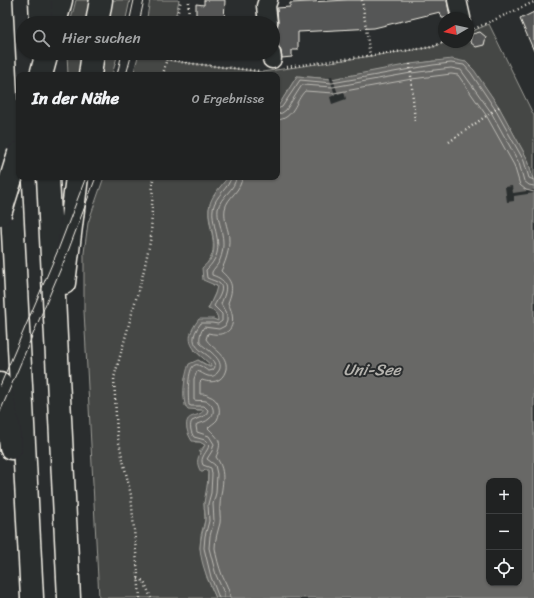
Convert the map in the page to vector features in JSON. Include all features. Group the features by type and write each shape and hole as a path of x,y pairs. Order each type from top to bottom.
{"main road":[{"path":"1,0 32,593"},
{"path":"40,0 41,16"},
{"path":"57,16 61,0"},
{"path":"98,16 101,0"},
{"path":"42,60 42,72"},
{"path":"43,72 45,60"},
{"path":"90,72 92,60"},
{"path":"0,214 16,162"},
{"path":"48,180 69,598"},
{"path":"56,330 65,274 77,180"},
{"path":"0,384 9,428 32,593"}],"street":[{"path":"267,16 266,6 268,0"},
{"path":"457,0 460,12"}],"path":[{"path":"177,16 181,0"},
{"path":"188,16 189,0"},
{"path":"362,0 370,56"},
{"path":"474,29 534,2"},
{"path":"171,60 186,63 272,63 370,56 432,47 438,44"},
{"path":"164,72 166,60"},
{"path":"410,64 415,122"},
{"path":"449,142 499,107"},
{"path":"140,598 131,495 117,434 114,378 152,237 153,180"},
{"path":"138,579 144,581 151,598"}],"shaded area":[{"path":"76,0 95,0 93,16 72,16"},
{"path":"109,0 130,0 127,16 106,16"},
{"path":"150,0 179,0 176,16 147,16"},
{"path":"489,24 534,116 534,183 528,160 499,107 466,62 433,61 332,79 297,76 280,103 280,72 262,72 438,45 438,48 474,48 474,30"},
{"path":"67,60 86,60 84,72 68,72"},
{"path":"98,60 116,60 113,72 96,72"},
{"path":"137,60 165,60 262,72 134,72"},
{"path":"103,180 226,180 214,196 209,209 213,250 207,263 213,285 217,286 217,289 208,309 216,313 218,321 213,319 194,350 211,365 211,367 198,360 185,378 185,406 196,410 204,410 204,412 188,420 187,429 195,442 200,442 205,445 199,452 205,470 208,470 207,493 204,503 205,520 201,535 200,548 207,578 216,598 99,598 84,311 84,253 88,223"}],"water":[{"name":"Uni-See","path":"452,59 466,62 474,70 499,107 528,160 534,183 534,598 216,598 208,580 200,548 205,518 204,504 208,470 201,472 198,461 199,455 205,445 200,442 192,441 187,429 189,418 201,413 204,410 188,409 184,400 185,381 189,364 198,360 211,367 211,365 192,345 190,339 194,327 199,319 213,319 218,321 215,313 208,309 217,286 203,280 202,268 211,259 214,247 209,209 211,200 226,180 280,180 280,103 297,76 332,79 410,64"}],"pier":[{"path":"329,76 332,76 338,94 344,92 346,99 332,104 330,97 335,95"},
{"path":"512,186 513,193 534,190 534,193 514,196 514,201 507,202 505,187"}],"building":[{"path":"204,0 225,0 224,16 196,16 196,4 204,5"},
{"path":"348,0 447,0 449,12 438,12 374,28 298,32 298,50 292,50 292,57 282,58 280,49 280,16 278,16 277,8 290,7 290,3"},
{"path":"534,12 534,51 520,19"},
{"path":"480,32 486,37 484,45 476,47 474,45 474,34"}],"tram line":[{"path":"131,16 134,0"},
{"path":"141,16 144,0"},
{"path":"118,72 120,60"},
{"path":"127,72 130,60"},
{"path":"0,386 58,250 85,180"},
{"path":"0,412 67,254 95,180"}]}
